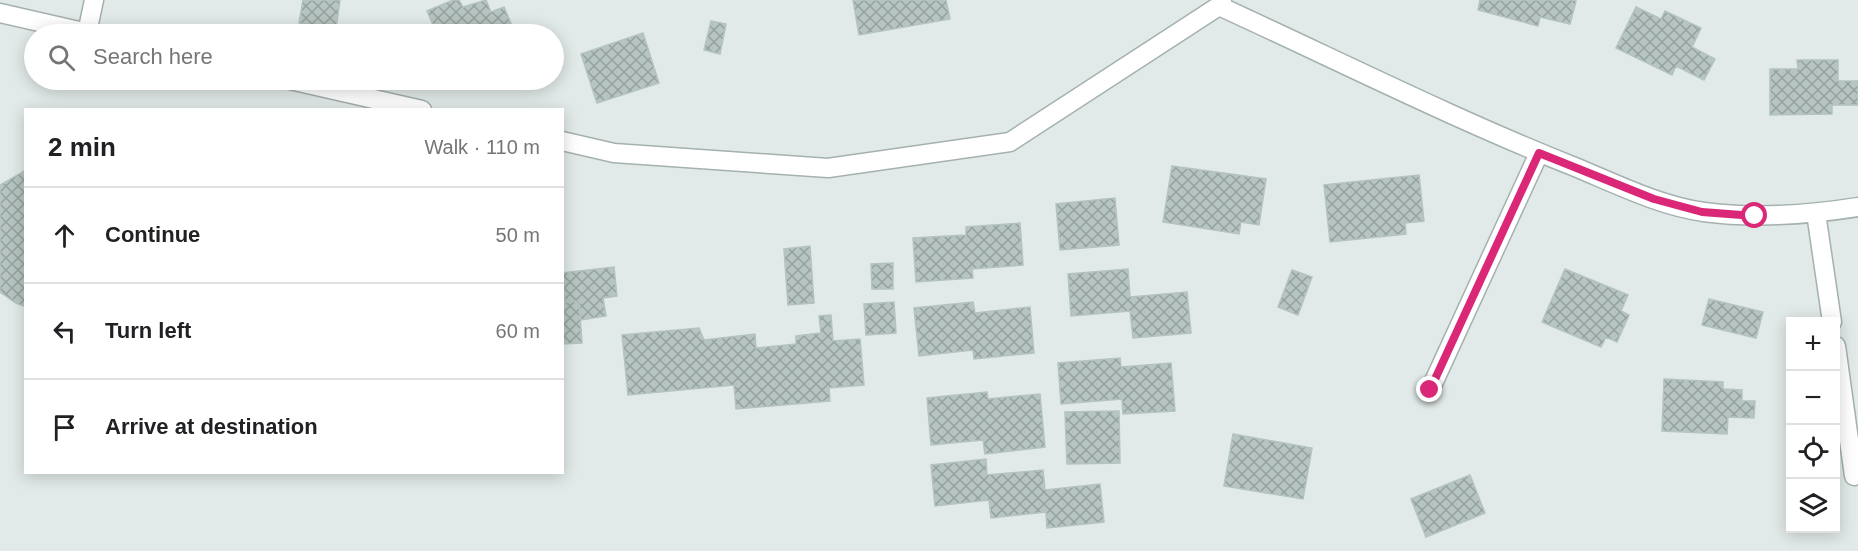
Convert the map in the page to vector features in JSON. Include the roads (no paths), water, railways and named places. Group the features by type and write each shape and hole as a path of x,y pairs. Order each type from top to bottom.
{"street":[{"path":"90,24 94,0"},
{"path":"564,141 614,153 828,168 1010,142 1220,3 1539,153 1654,199 1702,212 1755,216 1816,213 1858,207"},
{"path":"0,13 47,24"},
{"path":"334,90 413,108"},
{"path":"1430,390 1539,153"},
{"path":"1816,213 1831,317"},
{"path":"1839,371 1854,476"}]}
